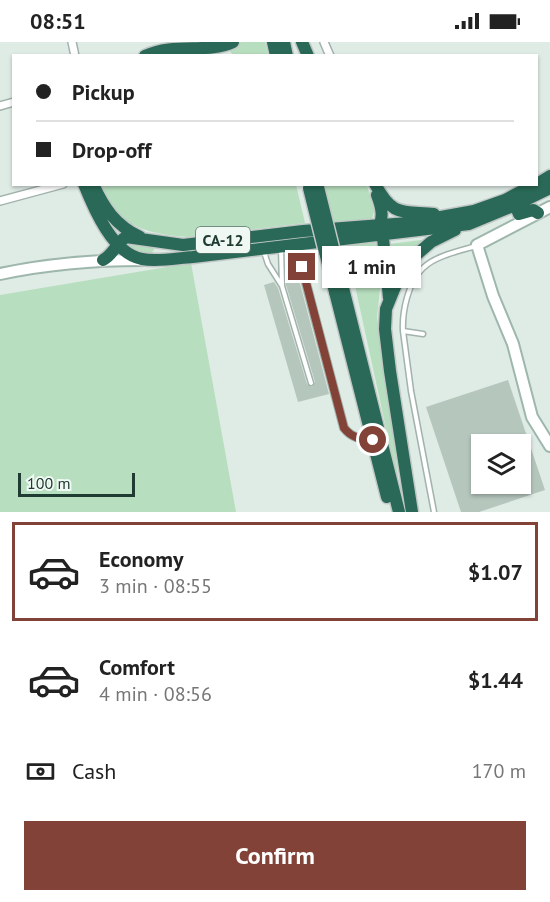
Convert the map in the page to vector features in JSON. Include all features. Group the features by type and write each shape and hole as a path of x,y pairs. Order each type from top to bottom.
{"highway":[{"path":"152,54 178,47 218,46 233,42"},
{"path":"84,186 111,248 126,237 150,240 159,250 152,260"},
{"name":"CA-12","path":"94,186 104,207 115,221 150,240 183,245 303,231 376,231 469,224 550,188"},
{"path":"313,186 399,512"},
{"path":"375,186 387,204 395,210 450,216"},
{"path":"375,186 382,213 376,231 384,247 389,299"},
{"name":"CA-12","path":"111,248 152,260 296,245 474,211 505,200 532,186"},
{"path":"515,205 519,214 533,210 538,213"},
{"path":"412,512 386,342 386,309 403,273 422,249 440,237 469,224"},
{"path":"339,290 391,512"}],"street":[{"path":"0,201 56,186"},
{"path":"550,207 477,245 493,296 513,344 532,417 550,446"},
{"path":"296,245 344,428 357,438 373,440"},
{"path":"0,274 111,248 152,260"}],"lane":[{"path":"434,512 411,391 403,331 403,310 409,291 422,268 439,258 477,245"},
{"path":"281,246 282,286 311,383"},
{"path":"262,248 268,264 282,286"},
{"path":"403,331 423,334"}],"green space":[{"path":"242,42 265,42 268,54 232,54 228,49"},
{"path":"99,186 296,186 305,223 188,237 158,233 138,227 121,216"},
{"path":"322,186 367,186 374,210 372,220 332,223"},
{"path":"429,239 409,253 392,277 389,244"},
{"path":"377,240 382,270 377,317 392,417 399,488 346,244"},
{"path":"126,242 154,247 154,250 149,255 127,251"},
{"path":"191,263 236,512 0,512 0,295"}],"building":[{"path":"298,276 329,394 298,402 264,285 274,282 278,288 307,384 312,387 315,382 286,285 286,279"},
{"path":"508,380 526,434 471,434 471,494 531,494 531,448 545,490 479,512 461,512 426,407"}],"route":[{"path":"302,267 344,428 357,438 373,440"}]}
